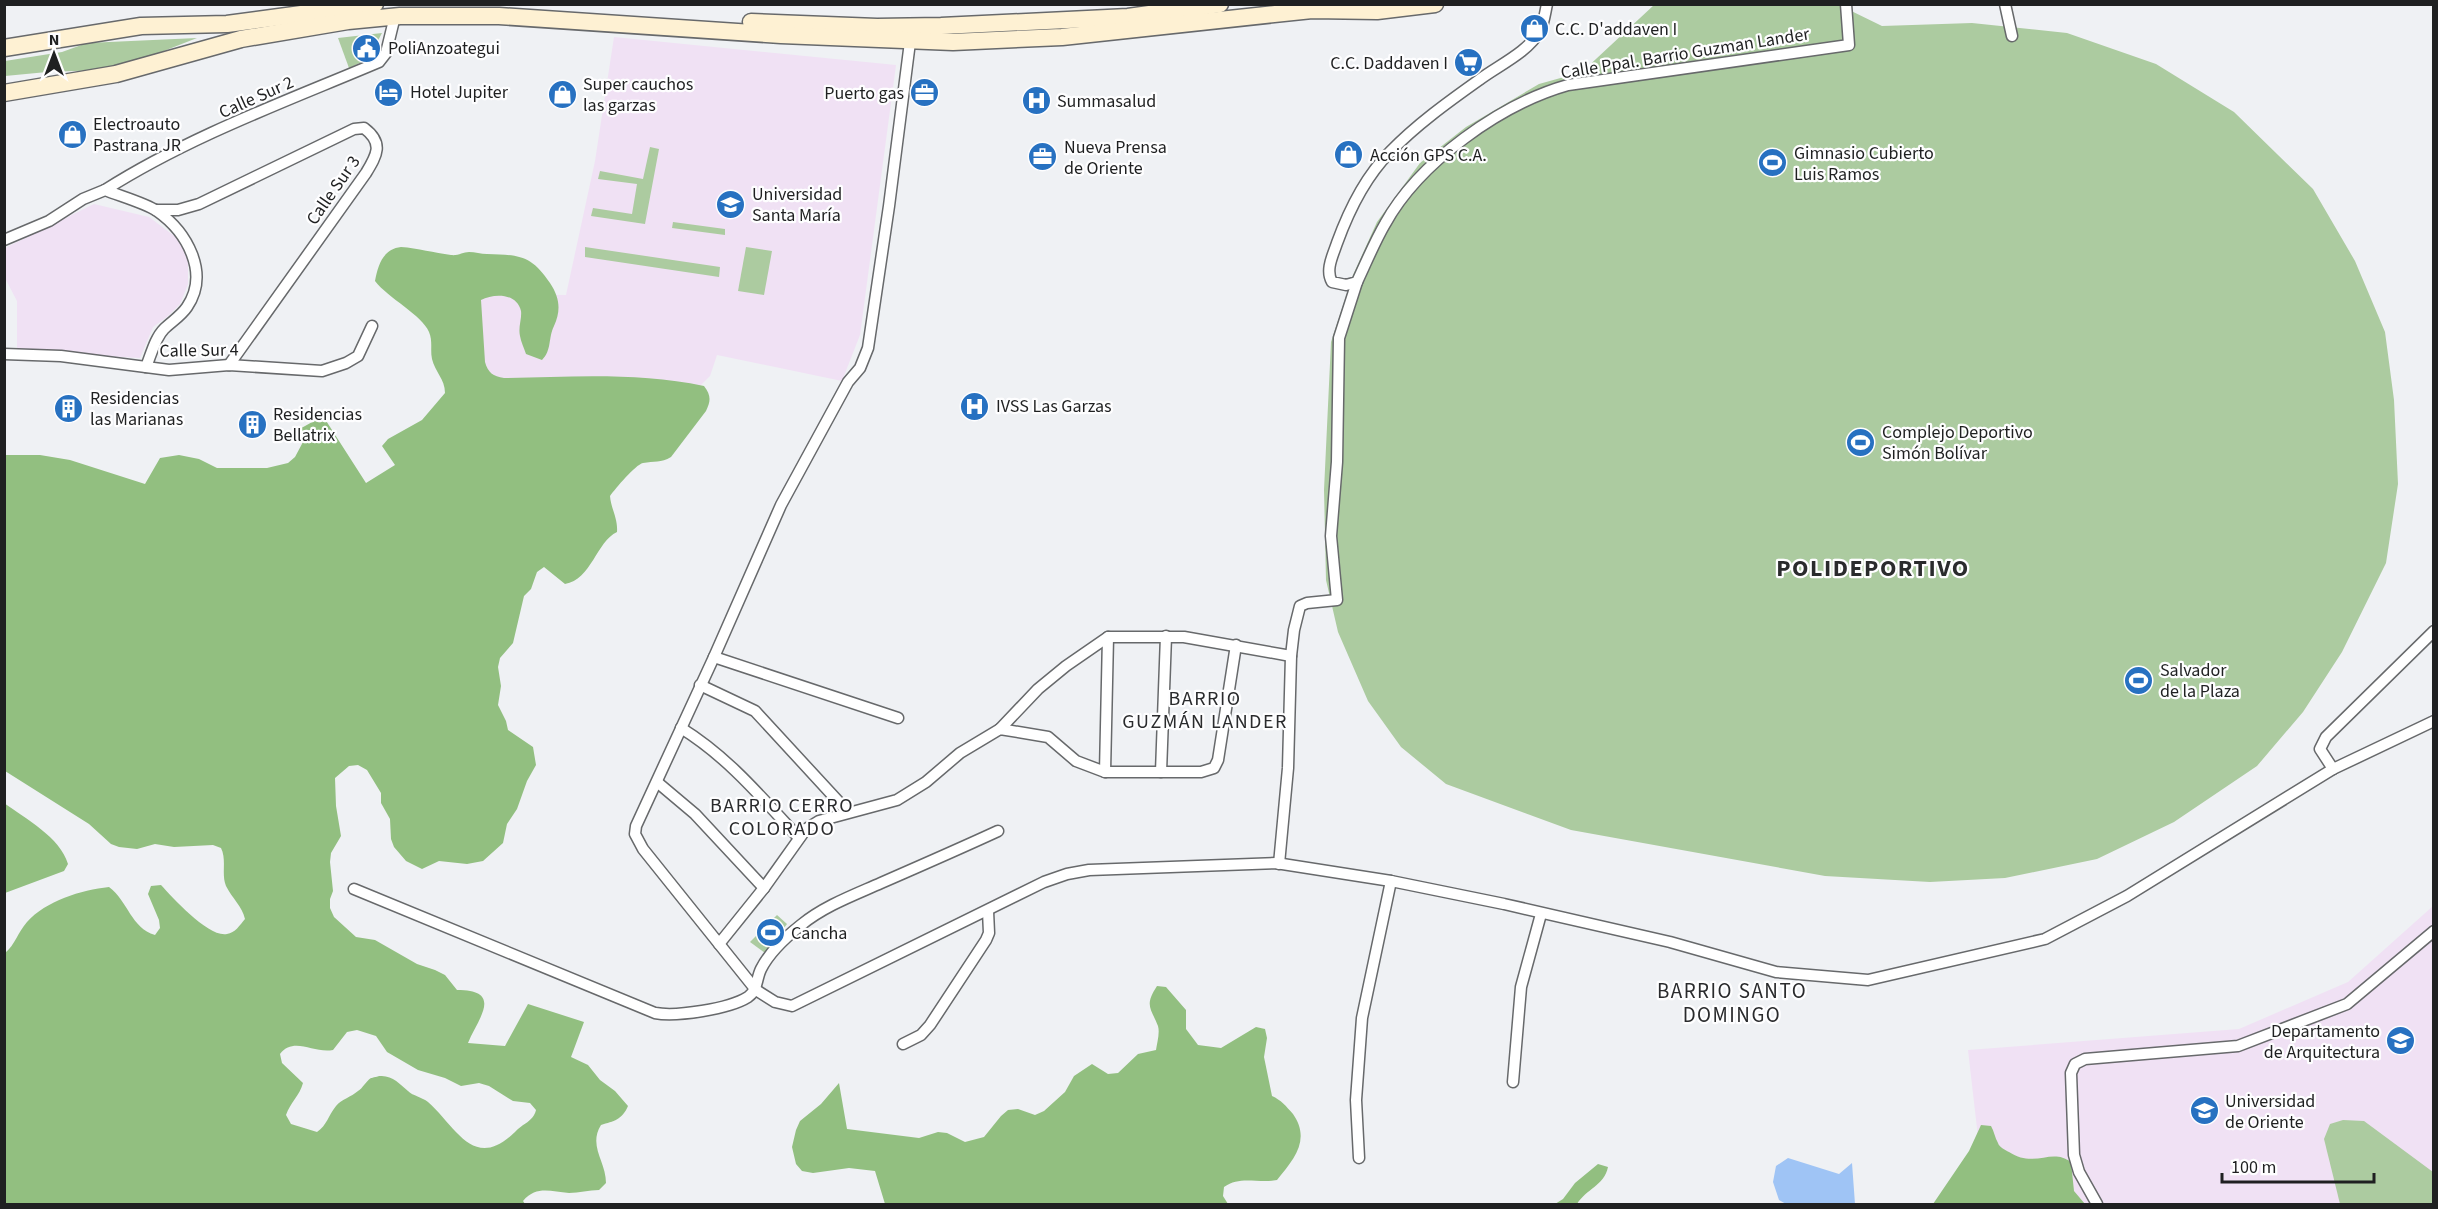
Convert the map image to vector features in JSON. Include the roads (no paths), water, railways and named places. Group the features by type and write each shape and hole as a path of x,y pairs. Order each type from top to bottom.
{"main road":[{"path":"4,48 141,26 227,24 345,6 375,4"},
{"path":"490,4 677,18 877,27 1128,17 1220,4"},
{"path":"4,93 116,74 241,39 348,21 395,16 499,16 656,28 910,42 1062,37 1284,12 1377,11 1435,4"}],"street":[{"path":"1357,282 1339,285 1332,282 1328,276 1344,223 1364,185 1389,153 1413,131 1462,92 1528,45 1540,30 1547,4"},
{"name":"Calle Ppal. Barrio Guzman Lander","path":"1291,656 1300,606 1306,603 1337,600 1330,536 1337,462 1339,338 1357,282 1385,223 1420,175 1467,137 1548,91 1568,85 1849,45 1845,4"},
{"path":"2005,4 2012,36"},
{"name":"Calle Sur 2","path":"4,240 48,221 83,199 105,190 173,152 276,105 379,62 386,53 395,16"},
{"path":"910,42 868,348 860,368 848,382 781,505 636,826 635,834 638,841 719,944 756,990 775,1002 792,1006 1044,882 1067,874 1089,870 1280,864 1391,881 1504,904 1670,942 1776,972 1868,980 2044,939 2127,896 2332,769 2433,721"},
{"name":"Calle Sur 3","path":"156,210 178,210 199,204 354,129 364,128 371,133 376,144 377,156 229,365"},
{"path":"105,190 156,210 188,244 197,263 196,287 188,306 162,331 146,367"},
{"name":"Calle Sur 4","path":"4,354 61,356 169,370 229,365 322,372 358,356 372,326"},
{"path":"2332,769 2320,749 2326,737 2433,631"},
{"path":"719,944 764,888 806,829 819,821 897,800 926,782 960,753 1000,729 1038,689 1108,637 1166,636 1236,645 1291,656 1288,768 1280,864"},
{"path":"1161,772 1166,636"},
{"path":"1105,772 1108,637"},
{"path":"1000,729 1048,737 1076,761 1105,772 1201,772 1214,768 1218,760 1236,645"},
{"path":"714,657 897,718"},
{"path":"700,685 755,711 848,812"},
{"path":"681,728 706,744 735,769 799,838"},
{"path":"657,782 695,814 764,888"},
{"path":"354,889 655,1013 668,1016 740,1001 756,990 761,969 777,946 802,924 834,904 998,831"},
{"path":"1359,1158 1356,1100 1362,1018 1391,881"},
{"path":"903,1044 921,1035 930,1025 986,940 989,933 988,911"},
{"path":"1513,1082 1521,987 1541,914"},
{"path":"2097,1204 2079,1172 2074,1155 2071,1073 2075,1064 2085,1059 2238,1046 2347,1004 2433,931"}],"water":[{"path":"1788,1158 1839,1174 1852,1163 1855,1204 1786,1204 1779,1200 1773,1182 1776,1166"}],"place":[{"name":"C.C. D'addaven I","path":"1534,29"},
{"name":"PoliAnzoategui","path":"367,48"},
{"name":"C.C. Daddaven I","path":"1469,63"},
{"name":"Hotel Jupiter","path":"389,92"},
{"name":"Puerto gas","path":"925,93"},
{"name":"Super cauchos las garzas","path":"562,94"},
{"name":"Summasalud","path":"1036,101"},
{"name":"Electroauto Pastrana JR","path":"72,134"},
{"name":"Acción GPS C.A.","path":"1349,155"},
{"name":"Nueva Prensa de Oriente","path":"1043,157"},
{"name":"Gimnasio Cubierto Luis Ramos","path":"1773,163"},
{"name":"Universidad Santa María","path":"731,204"},
{"name":"IVSS Las Garzas","path":"975,406"},
{"name":"Residencias las Marianas","path":"69,408"},
{"name":"Residencias Bellatrix","path":"252,424"},
{"name":"Complejo Deportivo Simón Bolívar","path":"1861,442"},
{"name":"Salvador de la Plaza","path":"2139,680"},
{"name":"Cancha","path":"770,933"},
{"name":"Departamento de Arquitectura","path":"2401,1041"},
{"name":"Universidad de Oriente","path":"2204,1111"}],"district":[{"name":"POLIDEPORTIVO","path":"1873,568"},
{"name":"BARRIO GUZMÁN LANDER","path":"1205,710"},
{"name":"BARRIO CERRO COLORADO","path":"782,816"},
{"name":"BARRIO SANTO DOMINGO","path":"1732,1003"}]}
